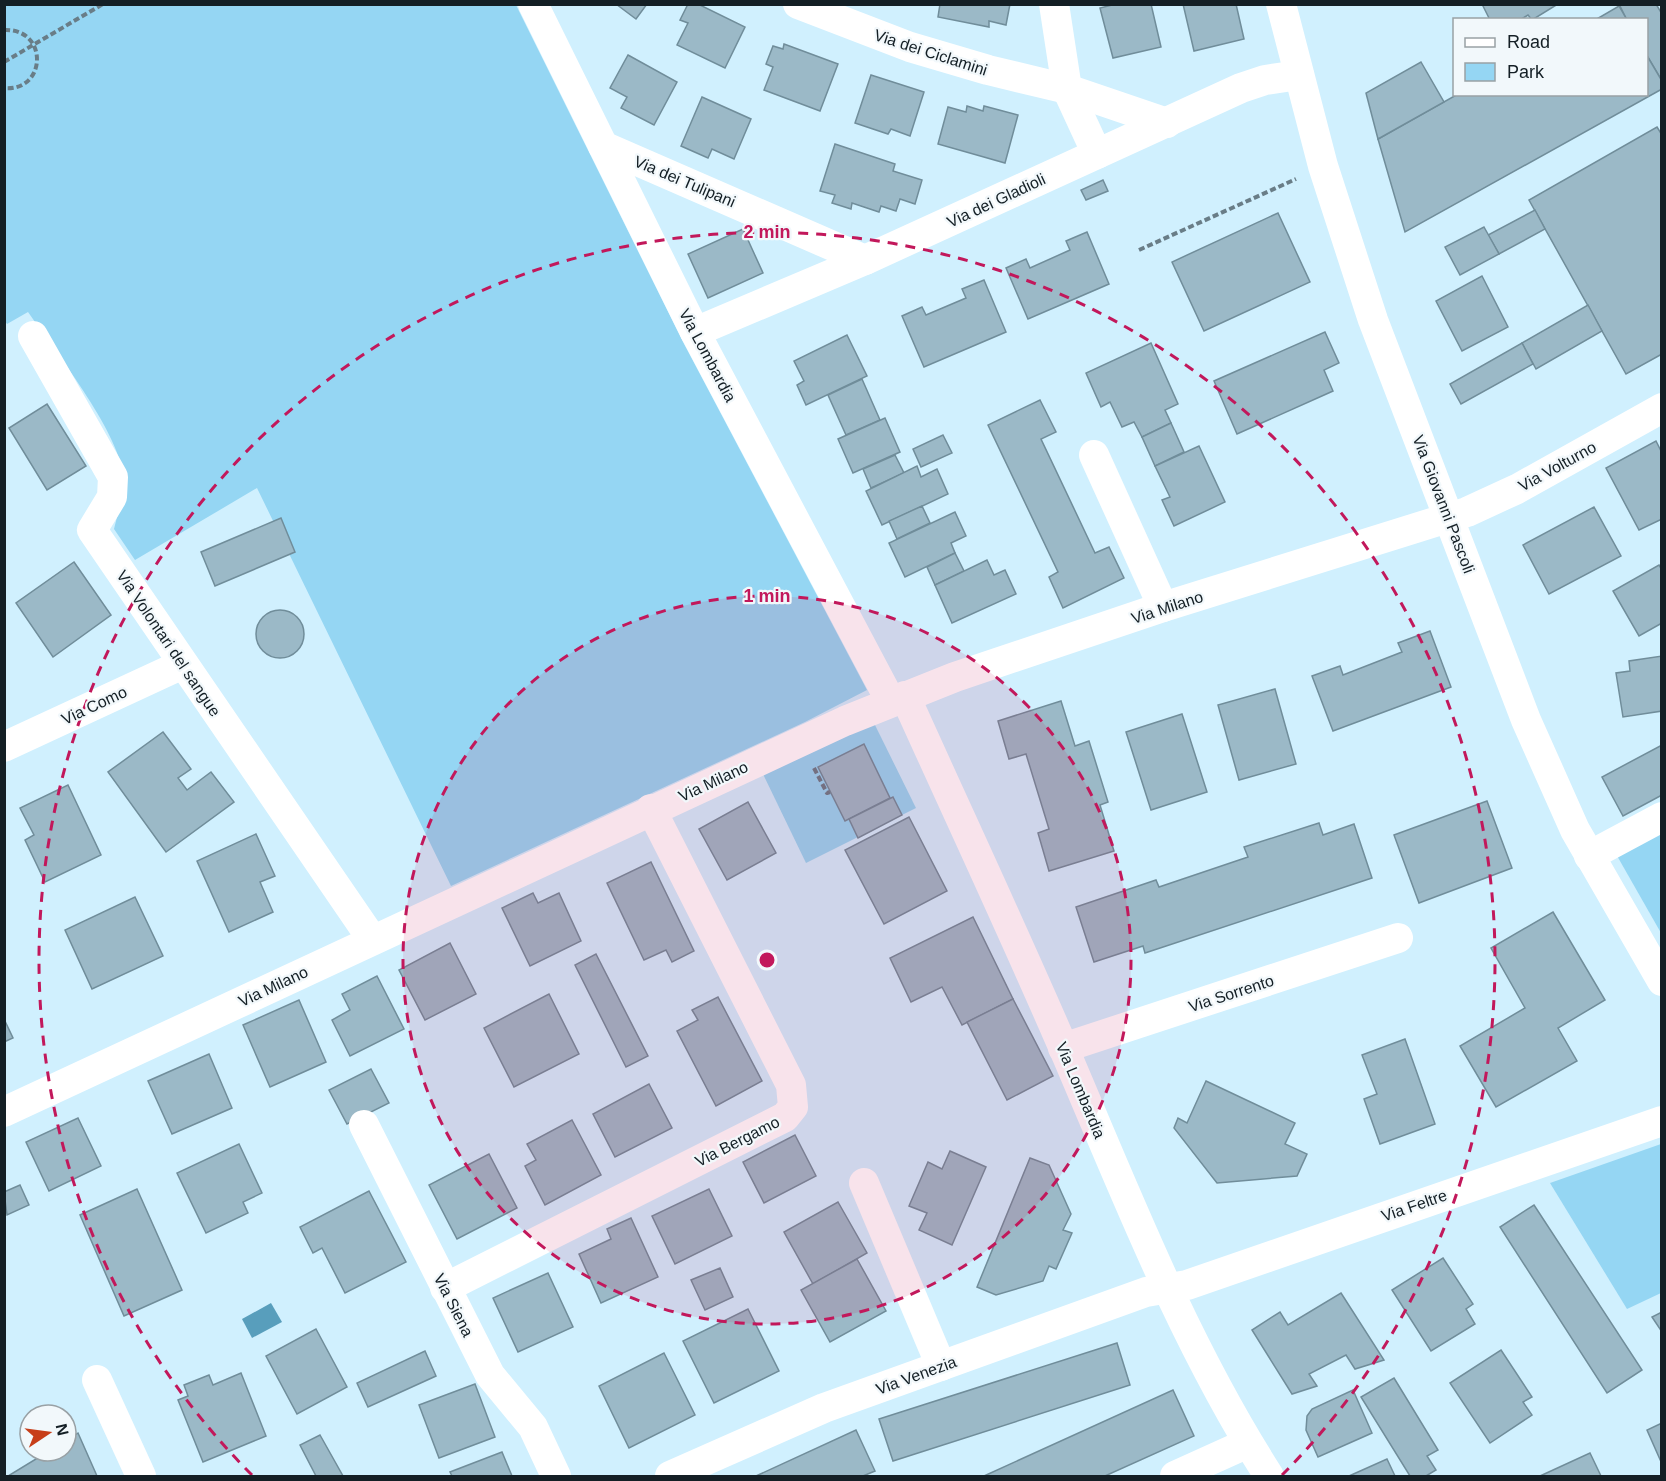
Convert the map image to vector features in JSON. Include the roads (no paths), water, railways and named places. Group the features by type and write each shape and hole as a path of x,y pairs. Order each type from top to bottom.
{"street":[{"name":"Via Lombardia","path":"533,4 695,332 898,699 1064,1048 1167,1288 1204,1365 1269,1476"},
{"name":"Via dei Ciclamini","path":"798,4 927,52 988,70 1067,89 1167,123"},
{"path":"1054,4 1067,89 1097,154"},
{"name":"Via Giovanni Pascoli","path":"1281,4 1329,188 1373,320 1531,732 1589,856 1662,981"},
{"name":"Via dei Gladioli","path":"695,332 865,260 1252,84 1299,75"},
{"name":"Via dei Tulipani","path":"603,146 843,248 865,260"},
{"name":"Via Volontari del sangue","path":"33,336 113,477 112,497 92,530 372,939"},
{"name":"Via Volturno","path":"1450,518 1487,504 1517,489 1662,408"},
{"path":"1094,455 1163,607"},
{"name":"Via Milano","path":"4,1112 651,809 898,699 1163,607 1450,518"},
{"name":"Via Como","path":"4,747 183,664"},
{"name":"Via Bergamo","path":"445,1288 785,1117 793,1107 795,1099 791,1085 651,809"},
{"path":"1589,856 1662,817"},
{"name":"Via Sorrento","path":"1064,1048 1398,939"},
{"name":"Via Feltre","path":"1167,1288 1187,1285 1662,1121"},
{"name":"Via Siena","path":"363,1125 490,1375 533,1427 556,1476"},
{"path":"864,1183 941,1366"},
{"name":"Via Venezia","path":"670,1476 824,1408 1146,1292 1167,1288"},
{"path":"97,1380 141,1476"},
{"path":"1175,1476 1248,1443"}]}
